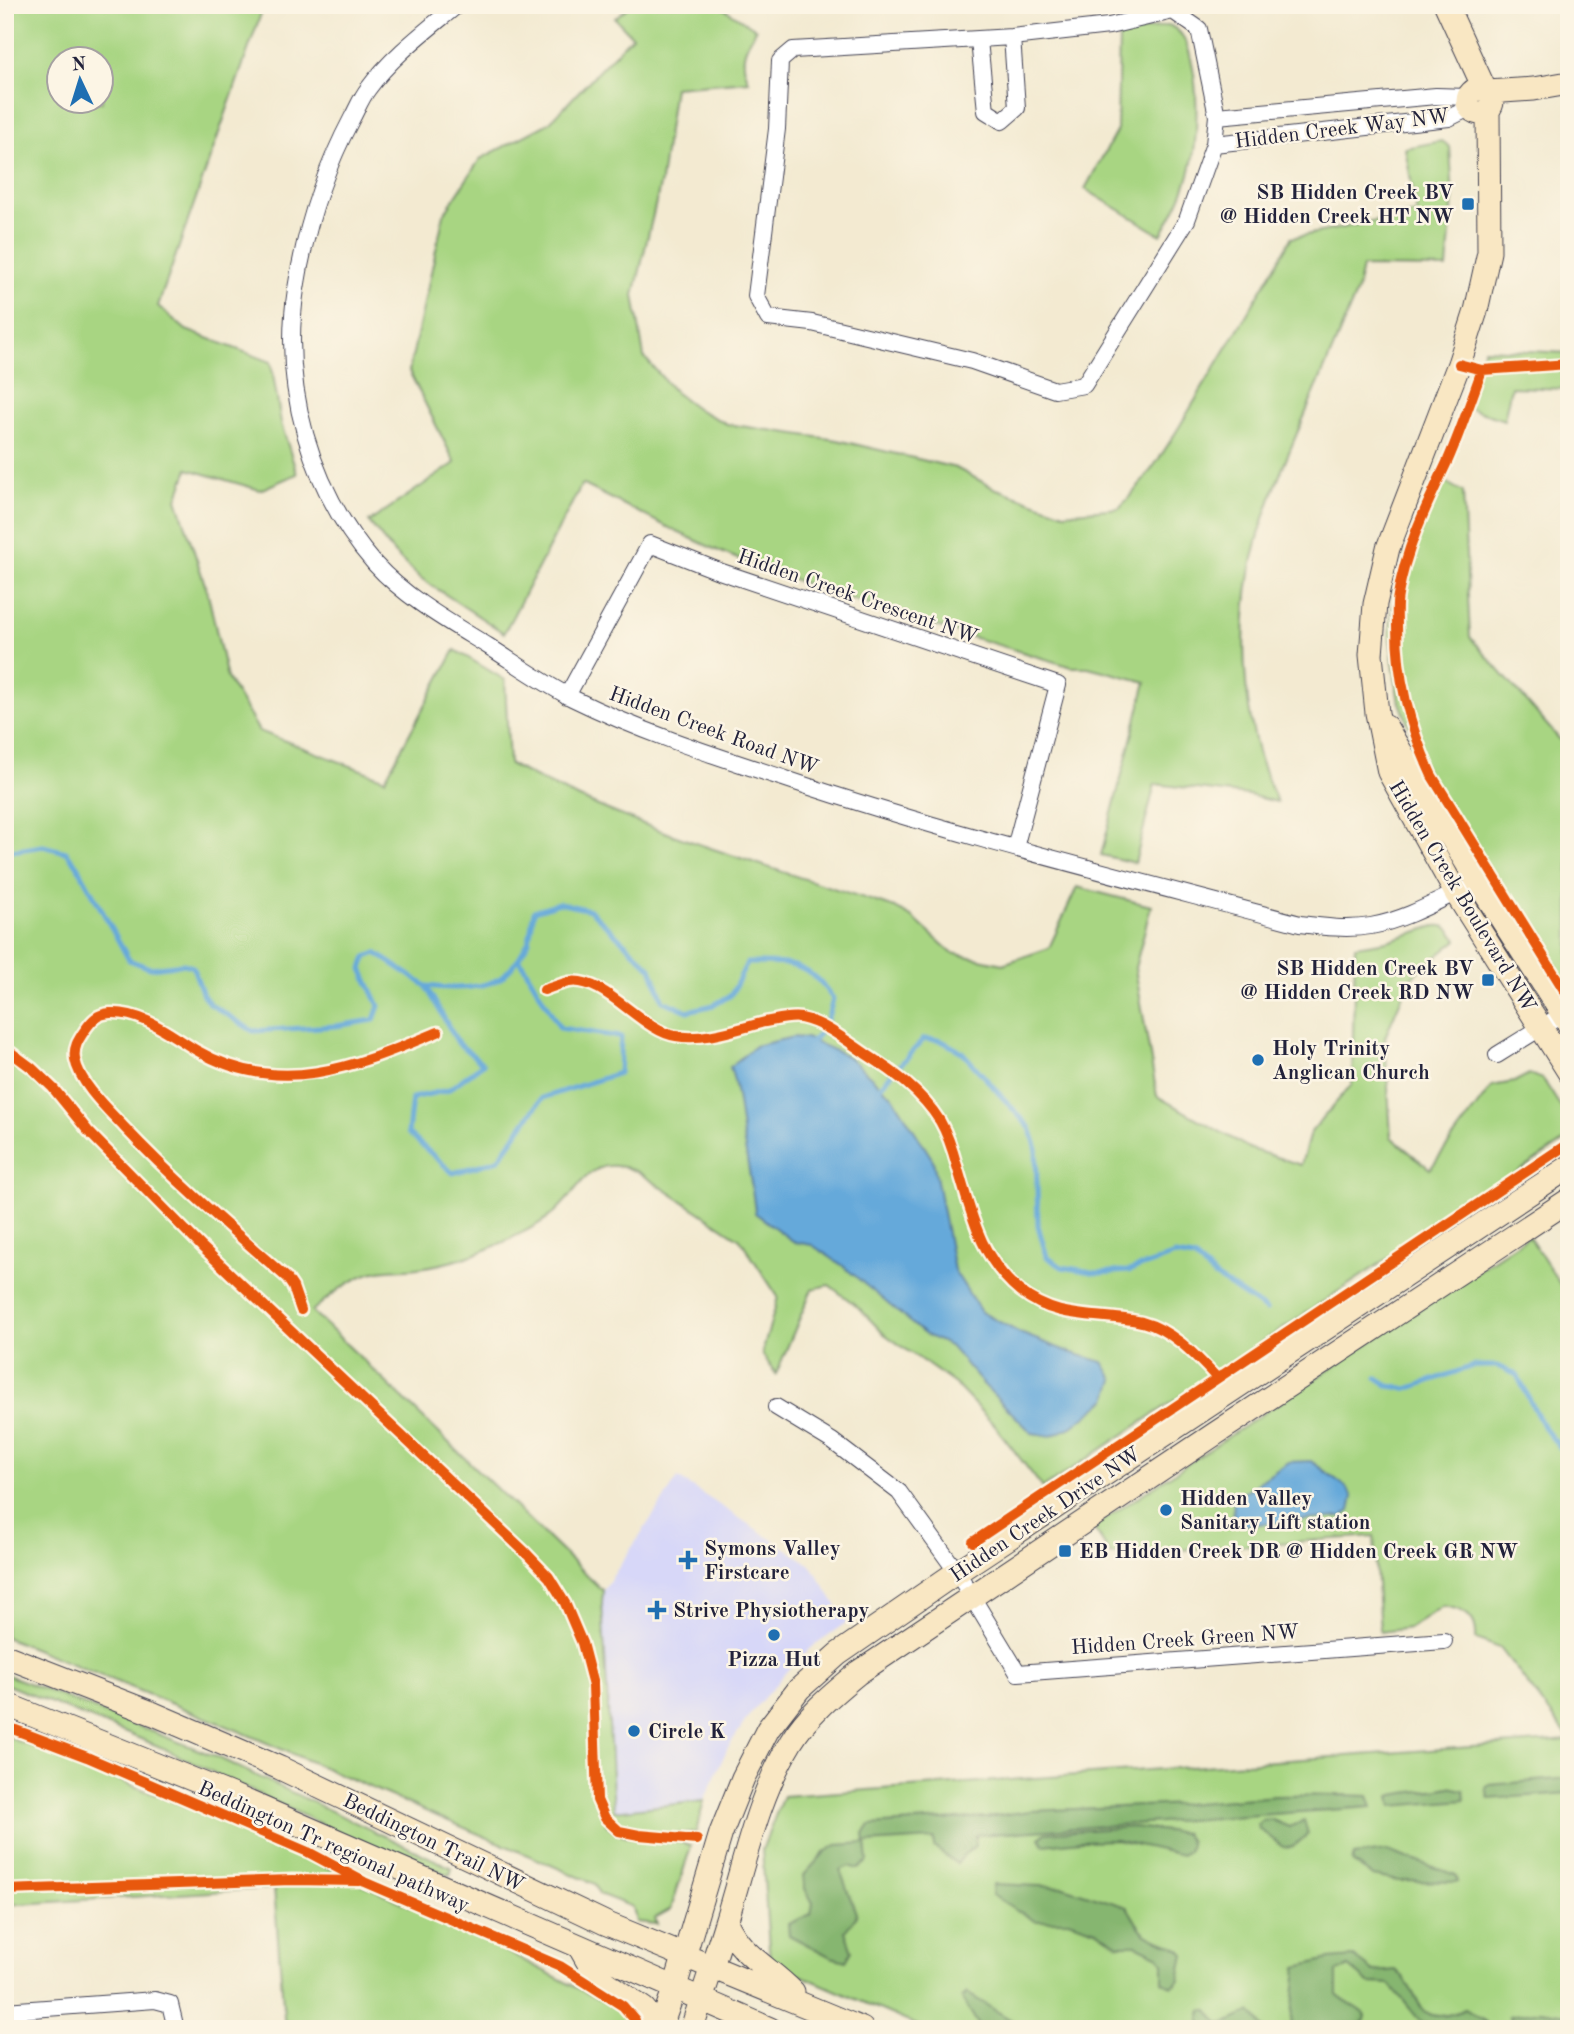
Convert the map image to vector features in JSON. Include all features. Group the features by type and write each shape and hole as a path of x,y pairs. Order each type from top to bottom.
{"street":[{"name":"Hidden Creek Road NW","path":"457,5 404,49 367,90 337,147 302,247 291,319 293,380 299,417 315,463 346,525 377,565 410,595 567,695 672,741 891,814 1015,848 1300,924 1331,928 1371,926 1413,913 1478,882"},
{"name":"Hidden Creek Boulevard NW","path":"1446,5 1480,101 1490,194 1489,252 1476,311 1445,402 1412,480 1388,548 1374,604 1371,655 1377,713 1389,772 1456,893 1569,1072"},
{"path":"1173,11 1199,29 1217,116 1214,144 1187,220 1084,385 1055,390 972,361 812,323 768,318 756,296 777,129 780,61 793,50 979,40 1109,26 1173,11"},
{"path":"979,40 986,111 1002,121 1017,108 1012,37"},
{"name":"Hidden Creek Way NW","path":"1214,144 1449,118 1480,101 1569,83"},
{"name":"Hidden Creek Way NW","path":"1217,116 1436,96 1480,101"},
{"name":"Hidden Creek Crescent NW","path":"567,695 650,544 719,571 1058,685 1015,848"},
{"name":"Hidden Creek Boulevard NW","path":"1377,713 1478,882 1566,1019"},
{"path":"1497,1055 1542,1027 1566,1019"},
{"name":"Hidden Creek Drive NW","path":"659,2029 675,1987 721,1833 743,1778 768,1729 799,1689 838,1654 957,1572 1569,1167"},
{"name":"Hidden Creek Drive NW","path":"692,2029 762,1802 791,1741 819,1706 858,1673 1142,1485 1205,1439 1569,1200"},
{"path":"776,1407 832,1441 899,1492 972,1597"},
{"path":"1124,1461 1142,1485"},
{"name":"Hidden Creek Green NW","path":"972,1597 1018,1673 1444,1641"},
{"name":"Beddington Trail NW","path":"5,1656 153,1714 280,1768 593,1918 862,2029"},
{"path":"799,1689 819,1706"},
{"name":"Beddington Trail NW","path":"5,1704 234,1796 770,2029"},
{"path":"726,1922 734,1940 746,1954 785,1984 805,2004"},
{"path":"579,1947 596,1976 644,2009 659,2029"},
{"path":"5,2011 155,2000 170,2004 176,2029"}],"shaded area":[{"path":"678,1478 811,1565 847,1622 792,1665 750,1714 727,1749 704,1801 614,1812 603,1591"}],"green space":[{"path":"5,5 264,5 158,306 186,330 271,362 281,423 297,474 260,490 188,469 177,499 208,594 227,678 259,731 385,779 455,650 505,680 509,764 602,808 650,827 895,908 913,918 952,953 1003,964 1049,948 1077,887 1151,906 1135,968 1157,1096 1251,1149 1301,1165 1310,1133 1352,1084 1355,946 1387,941 1443,926 1451,931 1457,940 1410,978 1385,1037 1391,1137 1430,1169 1492,1086 1514,1082 1529,1074 1543,1079 1569,1120 1569,1138 1043,1488 995,1426 955,1384 883,1333 858,1307 829,1285 812,1289 776,1374 762,1354 778,1297 740,1239 638,1172 622,1167 599,1168 551,1215 499,1244 442,1264 362,1276 332,1294 312,1311 603,1591 614,1811 704,1801 696,1832 676,1834 639,1830 618,1823 611,1817 606,1824 626,1836 670,1840 691,1846 671,1909 655,1918 657,1924 636,1922 633,1907 599,1894 595,1884 239,1731 5,1637"},
{"path":"631,5 718,5 756,29 744,54 744,67 749,81 674,87 661,181 634,295 644,357 675,392 699,410 727,424 837,440 956,468 994,488 1064,513 1119,508 1132,494 1178,429 1291,238 1417,213 1405,148 1442,141 1450,147 1453,199 1447,268 1362,267 1357,291 1282,471 1258,539 1250,573 1245,618 1246,686 1258,752 1277,802 1248,795 1155,784 1135,863 1101,855 1146,682 1088,667 1072,667 910,618 751,564 665,526 582,484 504,633 419,577 394,553 369,522 455,463 409,371 444,214 480,159 549,123 632,36 615,18"},
{"path":"1169,25 1181,34 1189,52 1195,86 1196,123 1188,179 1161,235 1085,189 1117,130 1119,36"},
{"path":"1484,349 1569,353 1569,389 1511,387 1504,420 1462,406"},
{"path":"1436,477 1463,492 1470,637 1569,750 1569,998 1429,780 1398,697 1390,636 1395,585 1413,529"},
{"path":"1529,1236 1569,1298 1569,1738 1500,1648 1476,1639 1474,1624 1462,1611 1443,1606 1409,1628 1380,1632 1374,1536 1111,1555 1093,1527"},
{"path":"5,1674 217,1757 452,1868 450,1875 350,1838 158,1746 5,1684"},
{"path":"5,1736 237,1826 484,1940 626,2013 632,2029 285,2029 274,1888 5,1905"},
{"path":"1569,1740 1569,2029 925,2029 770,1962 762,1850 783,1796"},
{"path":"1569,1778 1569,1793 1489,1799 1486,1788 1489,1785"},
{"path":"1449,1787 1464,1790 1465,1800 1392,1806 1390,1796"},
{"path":"1275,1796 1368,1796 1372,1807 976,1835 975,1846 957,1864 934,1847 934,1839 866,1843 868,1861 858,1869 849,1866 840,1870 857,1916 845,1931 852,1951 846,1961 831,1957 789,1935 788,1924 811,1914 813,1903 805,1889 804,1875 825,1852 836,1845 865,1843 864,1834 870,1825 986,1817 1030,1811 1184,1804"},
{"path":"1270,1819 1289,1827 1304,1821 1308,1834 1292,1848 1283,1847 1259,1829 1258,1825 1262,1820"},
{"path":"1133,1827 1185,1833 1190,1842 1189,1850 1182,1855 1116,1840 1044,1845 1040,1838 1045,1833"},
{"path":"1387,1851 1456,1875 1458,1882 1398,1881 1373,1876 1352,1862 1354,1855"},
{"path":"993,1884 1064,1887 1127,1907 1144,1932 1176,1947 1184,1954 1179,1980 1172,1986 1163,1982 1163,1962 1157,1955 1136,1945 1118,1945 1096,1930 1068,1921 1035,1921 992,1895"},
{"path":"1354,1957 1374,1972 1396,1970 1428,2013 1436,2016 1448,2015 1465,2009 1486,2022 1486,2029 1434,2029 1424,2026 1390,1984 1369,1983 1349,1967 1337,1972 1337,1995 1366,2016 1364,2023 1348,2029 1285,2029 1291,2025 1297,1967 1329,1959"},
{"path":"967,1993 1026,2029 981,2029 962,1998"},
{"path":"1202,2010 1208,2010 1219,2024 1251,2012 1265,2029 1209,2029 1200,2021"},
{"path":"1540,2011 1569,2015 1569,2029 1518,2029 1509,2016"}],"water":[{"path":"793,1037 806,1038 849,1057 893,1097 933,1160 954,1270 981,1312 1020,1333 1103,1362 1114,1380 1107,1399 1072,1427 1051,1436 1032,1433 950,1346 924,1334 843,1266 812,1245 794,1242 755,1213 737,1095 730,1067 755,1046"},
{"path":"1311,1461 1345,1486 1353,1497 1350,1511 1342,1517 1246,1525 1233,1517 1234,1499 1289,1462"}],"waterway":[{"path":"5,852 43,846 66,852 77,865 129,960 150,968 184,964 193,967 203,995 210,1004 253,1031 336,1026 374,1020 379,1006 362,969 366,957 376,953 426,986 458,1043 483,1064 448,1090 412,1098 408,1133 453,1173 498,1160 542,1098 619,1073 621,1037 560,1028 519,958 529,941 534,911 559,903 590,910 651,968 663,1001 688,1011 714,1005 731,995 747,963 786,964 806,971 815,977 833,999 822,1030 808,1044"},
{"path":"426,986 463,988 491,983 504,975 519,958"},
{"path":"876,1091 924,1039 940,1040 962,1052 1030,1128 1036,1146 1038,1226 1047,1257 1062,1267 1098,1273 1129,1271 1175,1255 1194,1258 1216,1277 1266,1310"},
{"path":"1377,1378 1389,1386 1407,1389 1473,1366 1497,1366 1517,1375 1544,1428 1569,1458"}],"cycle path":[{"path":"1459,364 1482,370 1569,364"},
{"path":"1482,370 1457,438 1406,559 1397,603 1399,666 1411,722 1432,776 1569,998"},
{"path":"544,990 569,982 582,982 609,995 650,1025 676,1036 710,1036 792,1017 810,1020 827,1028 897,1075 933,1111 948,1137 986,1250 1006,1278 1020,1291 1049,1308 1064,1312 1126,1319 1153,1326 1174,1337 1217,1378"},
{"path":"301,1310 287,1278 183,1186 95,1096 82,1077 75,1059 79,1040 98,1016 122,1013 155,1025 227,1065 258,1073 288,1075 348,1066 438,1032"},
{"path":"5,1048 53,1088 88,1131 202,1247 549,1577 565,1603 582,1643 593,1685 597,1800 605,1818 619,1831 697,1840"},
{"path":"973,1542 1569,1143"},
{"name":"Beddington Tr regional pathway","path":"5,1726 87,1757 308,1852 364,1882 560,1966 623,2006 635,2020"},
{"name":"Beddington Tr regional pathway","path":"5,1890 292,1880 359,1881"}],"place":[{"name":"SB Hidden Creek BV @ Hidden Creek HT NW","path":"1468,204"},
{"name":"SB Hidden Creek BV @ Hidden Creek RD NW","path":"1488,980"},
{"name":"Holy Trinity Anglican Church","path":"1258,1060"},
{"name":"Hidden Valley Sanitary Lift station","path":"1166,1510"},
{"name":"EB Hidden Creek DR @ Hidden Creek GR NW","path":"1065,1551"},
{"name":"Symons Valley Firstcare","path":"688,1560"},
{"name":"Strive Physiotherapy","path":"657,1610"},
{"name":"Pizza Hut","path":"774,1635"},
{"name":"Circle K","path":"634,1731"}]}
